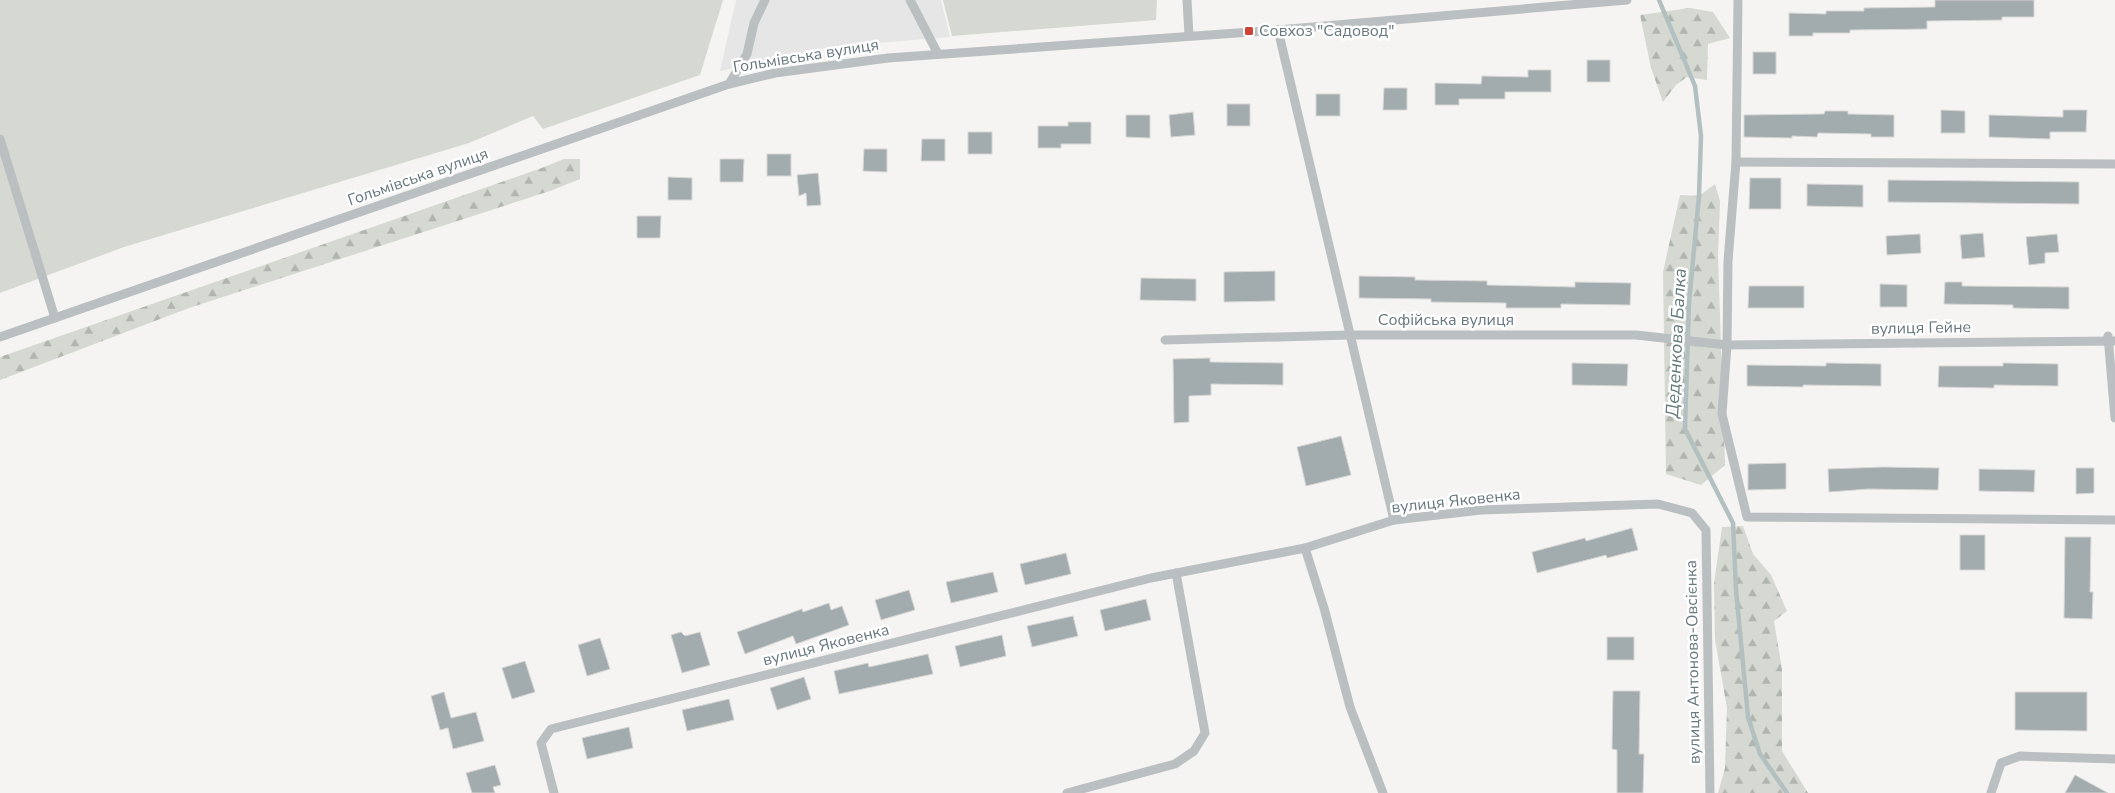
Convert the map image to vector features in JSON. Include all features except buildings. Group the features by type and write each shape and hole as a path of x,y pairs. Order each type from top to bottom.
{"street":[{"path":"729,84 746,54 754,23 765,0"},
{"path":"910,0 938,54"},
{"path":"1187,0 1189,35"},
{"name":"Гольмівська вулиця","path":"0,337 729,84 775,73 827,65 938,54 1278,30 1627,0"},
{"path":"1738,0 1736,162 1728,261 1728,346 1722,414 1747,517 2115,520"},
{"path":"1278,30 1394,520"},
{"path":"0,139 55,318"},
{"path":"1736,162 2115,164"},
{"name":"Софійська вулиця","path":"1165,340 1350,335 1636,335 1728,346"},
{"path":"2110,340 2115,418"},
{"name":"вулиця Гейне","path":"1728,346 2110,340"},
{"name":"вулиця Яковенка","path":"554,793 541,743 551,729 1176,574 1305,548 1394,520 1481,510 1658,504 1692,513 1706,530"},
{"name":"вулиця Антонова-Овсієнка","path":"1706,530 1710,793"},
{"path":"1305,548 1324,608 1350,707 1383,793"},
{"path":"1067,793 1082,792 1175,764 1194,751 1205,733 1176,574"},
{"path":"1991,793 2000,763 2020,756 2115,759"}],"shaded area":[{"path":"736,0 941,0 950,37 829,47 720,71"}],"green space":[{"path":"0,0 723,0 700,75 543,129 533,116 469,143 124,247 0,293"},
{"path":"943,0 1157,0 1156,20 952,36"},
{"path":"1690,8 1713,12 1730,38 1708,44 1707,80 1687,77 1676,85 1663,102 1651,68 1640,15"},
{"path":"564,159 580,159 580,179 550,191 189,308 0,380 0,357"},
{"path":"1715,184 1720,201 1718,256 1725,465 1701,485 1666,474 1663,272 1680,195 1699,196"},
{"path":"1743,526 1753,554 1771,575 1787,611 1774,621 1782,670 1782,751 1808,793 1718,793 1725,768 1727,708 1715,640 1714,583 1722,527"}],"waterway":[{"name":"Деденкова Балка","path":"1659,0 1695,86 1701,136 1699,196 1689,303 1685,429 1733,523 1736,590 1748,717 1760,754 1787,793"}],"place":[{"name":"Совхоз \"Садовод\"","path":"1249,31"}]}
